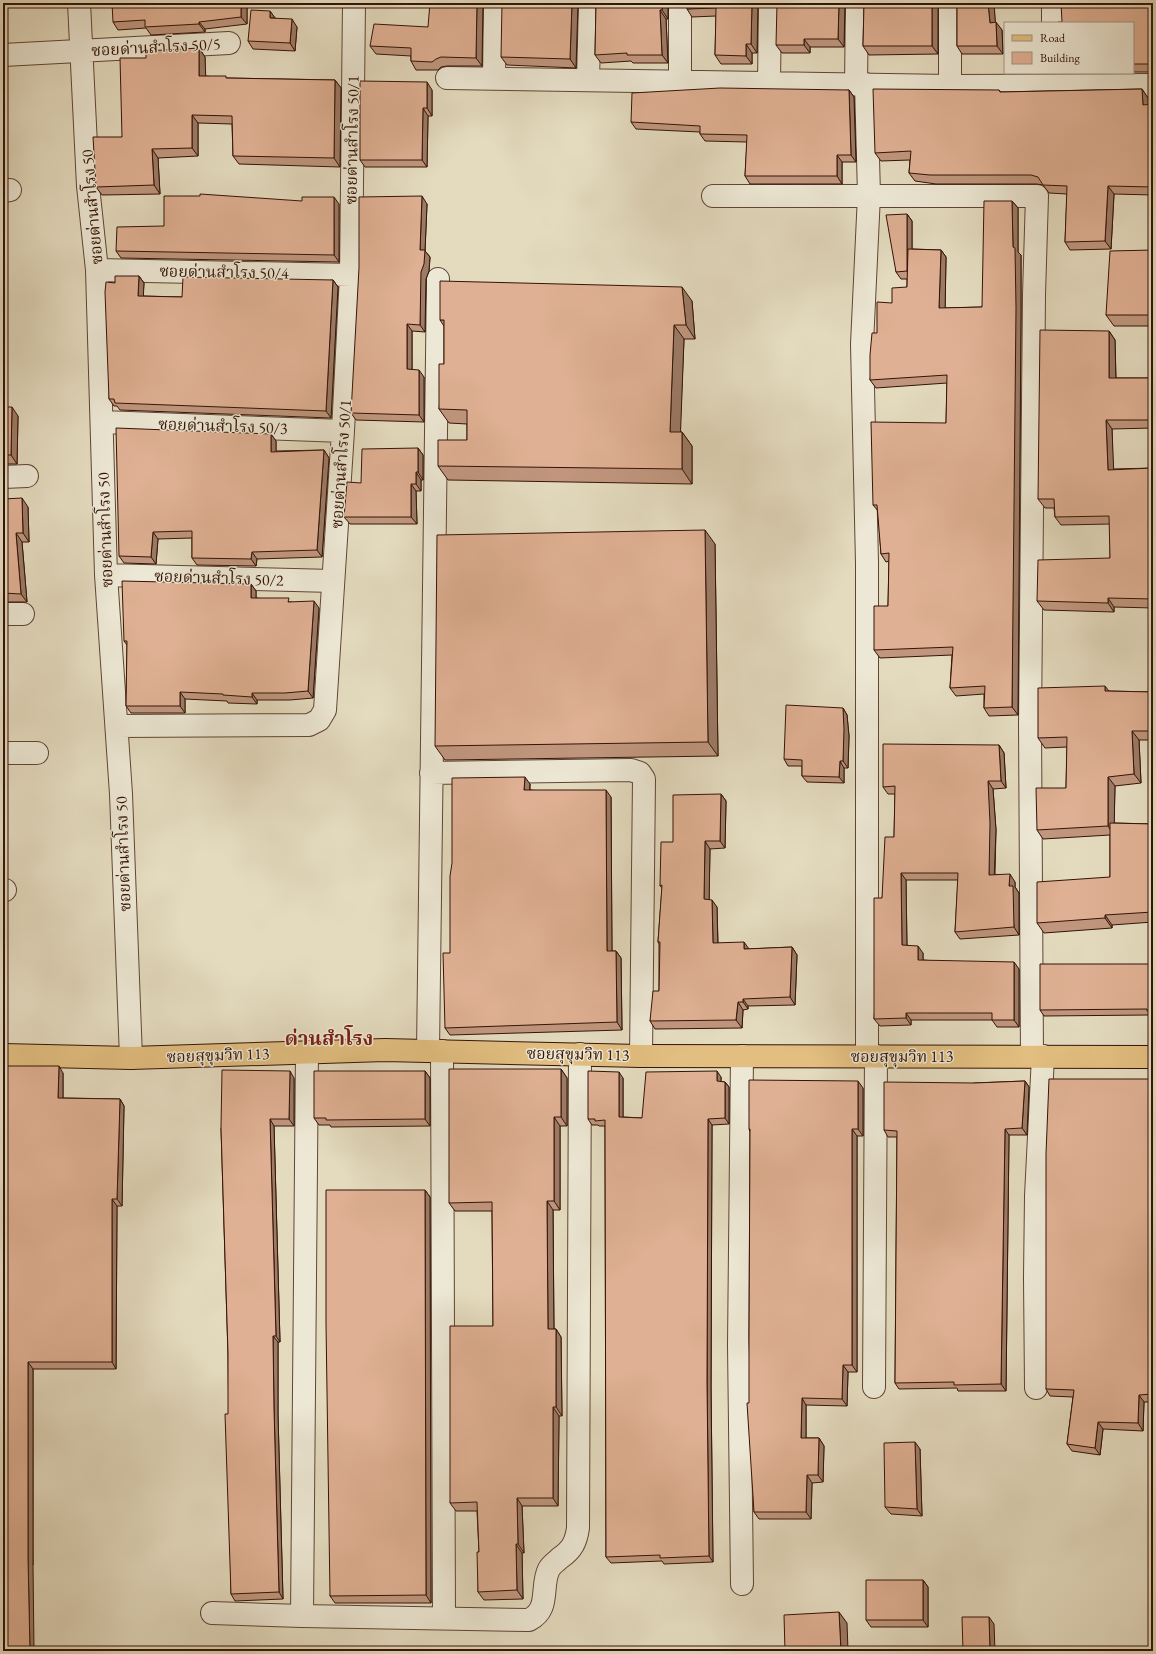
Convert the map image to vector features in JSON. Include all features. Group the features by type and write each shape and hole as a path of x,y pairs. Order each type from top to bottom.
{"main road":[{"name":"ซอยสุขุมวิท 113","path":"3,1055 131,1058 385,1050 640,1056 1153,1056"}],"street":[{"name":"ซอยด่านสำโรง 50","path":"79,3 88,186 98,270 106,575 117,726 131,1058"},
{"name":"ซอยด่านสำโรง 50/1","path":"117,726 309,725 319,720 325,710 343,431 351,275 354,3"},
{"path":"494,78 495,3"},
{"path":"588,80 590,3"},
{"path":"680,3 680,81"},
{"path":"769,83 770,3"},
{"path":"857,3 869,195 862,344 867,563 874,1387"},
{"path":"950,3 950,86"},
{"path":"1053,3 1054,22"},
{"name":"ซอยด่านสำโรง 50/5","path":"3,55 229,43"},
{"path":"447,78 950,86 1055,79 1153,85"},
{"path":"713,196 1037,196 1034,295 1030,725 1038,1056 1036,1388"},
{"name":"ซอยด่านสำโรง 50/4","path":"98,270 351,275"},
{"path":"438,279 432,773 444,1618"},
{"name":"ซอยด่านสำโรง 50/3","path":"102,422 343,431"},
{"path":"3,476 27,476"},
{"name":"ซอยด่านสำโรง 50/2","path":"106,575 333,581"},
{"path":"3,753 37,753"},
{"path":"432,773 631,770 640,773 644,779 640,1056"},
{"path":"302,1616 307,1052"},
{"path":"212,1613 529,1620 536,1617 542,1609 546,1578 550,1568 570,1552 576,1541 578,1528 580,1054"},
{"path":"742,1056 739,1345 742,1584"}],"building":[{"path":"112,3 241,3 241,17 199,22 199,24 145,27 145,20 113,22"},
{"path":"430,3 477,3 476,58 441,57 432,62 411,61 411,48 370,46 374,24 428,27"},
{"path":"502,3 572,3 570,59 501,57"},
{"path":"596,3 662,3 662,10 660,10 662,55 627,55 627,53 595,55"},
{"path":"686,3 752,3 751,44 746,44 746,56 715,55 716,8 687,9"},
{"path":"777,3 839,3 838,39 804,39 804,45 776,45"},
{"path":"864,3 932,3 932,46 863,46"},
{"path":"957,3 988,3 990,23 996,22 997,46 957,46"},
{"path":"1061,3 1153,3 1153,64 1134,64 1134,22 1062,22"},
{"path":"251,10 270,11 270,18 292,19 290,43 248,41"},
{"path":"199,48 199,76 226,76 226,78 335,80 334,158 233,156 232,116 192,115 192,148 152,149 154,185 96,187 93,137 122,137 120,58 146,58 146,51"},
{"path":"360,81 427,82 427,108 423,108 422,160 360,160"},
{"path":"720,88 849,90 851,155 837,155 837,176 745,176 747,135 700,134 700,126 631,122 632,93"},
{"path":"873,89 999,90 1000,92 1142,89 1143,105 1153,104 1153,187 1108,186 1105,241 1065,242 1067,186 1043,185 1038,177 1031,175 930,175 909,173 911,151 875,153"},
{"path":"200,194 302,201 302,197 334,197 334,255 116,251 117,227 164,226 164,196 200,196"},
{"path":"422,196 420,250 425,250 424,264 421,272 420,325 407,324 407,369 419,370 419,415 351,413 359,268 359,197"},
{"path":"984,201 1012,201 1013,247 1015,248 1016,308 1012,707 984,708 985,686 950,688 953,647 874,650 874,606 888,606 889,553 881,554 877,505 873,505 871,422 946,423 947,375 870,380 870,355 872,333 877,333 877,302 892,303 892,288 907,287 908,249 941,250 939,308 982,307"},
{"path":"907,214 907,271 896,272 886,215"},
{"path":"1153,250 1153,315 1106,315 1110,251"},
{"path":"115,276 139,276 138,296 182,297 183,277 333,280 326,411 115,403 114,399 109,399 105,292 106,282 115,283"},
{"path":"440,281 682,287 686,325 674,325 670,432 682,432 682,469 438,466 438,440 467,440 467,410 439,409 439,364 444,364 444,320 440,320"},
{"path":"1040,330 1109,331 1109,378 1153,378 1153,420 1106,420 1108,470 1153,468 1153,599 1108,598 1108,603 1037,601 1038,560 1110,558 1109,516 1055,517 1054,499 1038,499"},
{"path":"3,407 12,407 11,455 3,455"},
{"path":"116,428 271,434 271,452 324,450 317,550 252,552 251,559 192,558 192,531 153,532 151,557 119,556"},
{"path":"418,448 418,472 416,472 416,484 411,484 411,517 344,517 347,482 361,483 362,449"},
{"path":"22,498 23,533 16,533 21,594 3,593 3,499"},
{"path":"705,530 708,742 435,746 437,535"},
{"path":"122,581 251,584 251,598 289,598 288,602 314,601 308,691 252,693 252,697 180,692 180,706 126,706 127,641 124,641"},
{"path":"1105,686 1105,691 1153,692 1153,731 1132,731 1134,774 1108,777 1108,826 1037,830 1036,788 1066,788 1067,737 1038,738 1038,688"},
{"path":"786,705 843,708 843,761 840,761 839,777 802,776 802,760 784,759"},
{"path":"883,744 999,745 1001,781 988,781 990,823 989,875 1010,874 1009,886 1013,886 1014,927 955,932 958,873 901,873 902,945 918,946 918,960 1014,962 1014,1020 992,1020 992,1013 906,1013 906,1018 874,1019 874,898 882,898 885,837 894,837 895,786 883,787"},
{"path":"525,777 524,790 606,790 607,951 616,951 617,1022 445,1028 443,953 450,953 452,778"},
{"path":"721,794 720,841 705,841 704,899 712,900 713,943 744,942 744,949 792,947 790,997 743,999 743,1002 738,1002 736,1020 650,1021 653,991 659,991 660,942 658,942 662,885 660,886 661,842 673,842 673,795"},
{"path":"1110,823 1153,824 1153,912 1105,915 1105,918 1037,923 1037,882 1110,877"},
{"path":"1040,964 1153,964 1153,1011 1147,1011 1147,1009 1040,1010"},
{"path":"3,1066 59,1066 58,1098 120,1099 117,1199 112,1199 112,1362 28,1362 28,1558 30,1651 3,1651"},
{"path":"449,1069 561,1069 561,1117 554,1117 554,1201 547,1201 548,1329 556,1329 556,1407 553,1407 553,1498 517,1498 517,1590 478,1592 477,1552 479,1552 477,1502 450,1503 450,1326 493,1326 492,1202 449,1203"},
{"path":"222,1070 290,1071 289,1119 270,1119 276,1336 273,1336 279,1592 231,1594 225,1414 228,1414 228,1354 221,1128"},
{"path":"314,1071 425,1071 425,1119 326,1120 326,1118 314,1118"},
{"path":"588,1071 619,1072 619,1117 642,1118 646,1072 717,1071 717,1081 725,1082 725,1118 708,1119 707,1382 709,1556 660,1558 660,1555 606,1557 605,1120 595,1121 595,1119 588,1119"},
{"path":"1049,1079 1152,1079 1153,1081 1153,1394 1139,1395 1138,1423 1098,1422 1095,1448 1067,1444 1074,1390 1046,1389 1046,1154"},
{"path":"749,1080 858,1081 858,1129 852,1129 852,1365 843,1365 842,1399 802,1398 801,1438 819,1438 818,1475 807,1475 806,1512 754,1512 747,1403 749,1403"},
{"path":"1025,1081 1022,1128 1005,1129 1001,1384 954,1385 954,1382 895,1383 897,1131 884,1130 884,1082 974,1083"},
{"path":"326,1190 425,1190 426,1595 330,1596 326,1323"},
{"path":"915,1442 917,1509 885,1507 884,1443"},
{"path":"866,1580 923,1580 923,1620 866,1620"},
{"path":"839,1612 841,1651 785,1651 784,1615"},
{"path":"962,1617 989,1617 990,1651 963,1651"},
{"path":"1042,1647 1115,1651 1041,1651"},
{"path":"1021,1650 1021,1651 998,1651"}],"district":[{"name":"ด่านสำโรง","path":"329,1038"}]}
